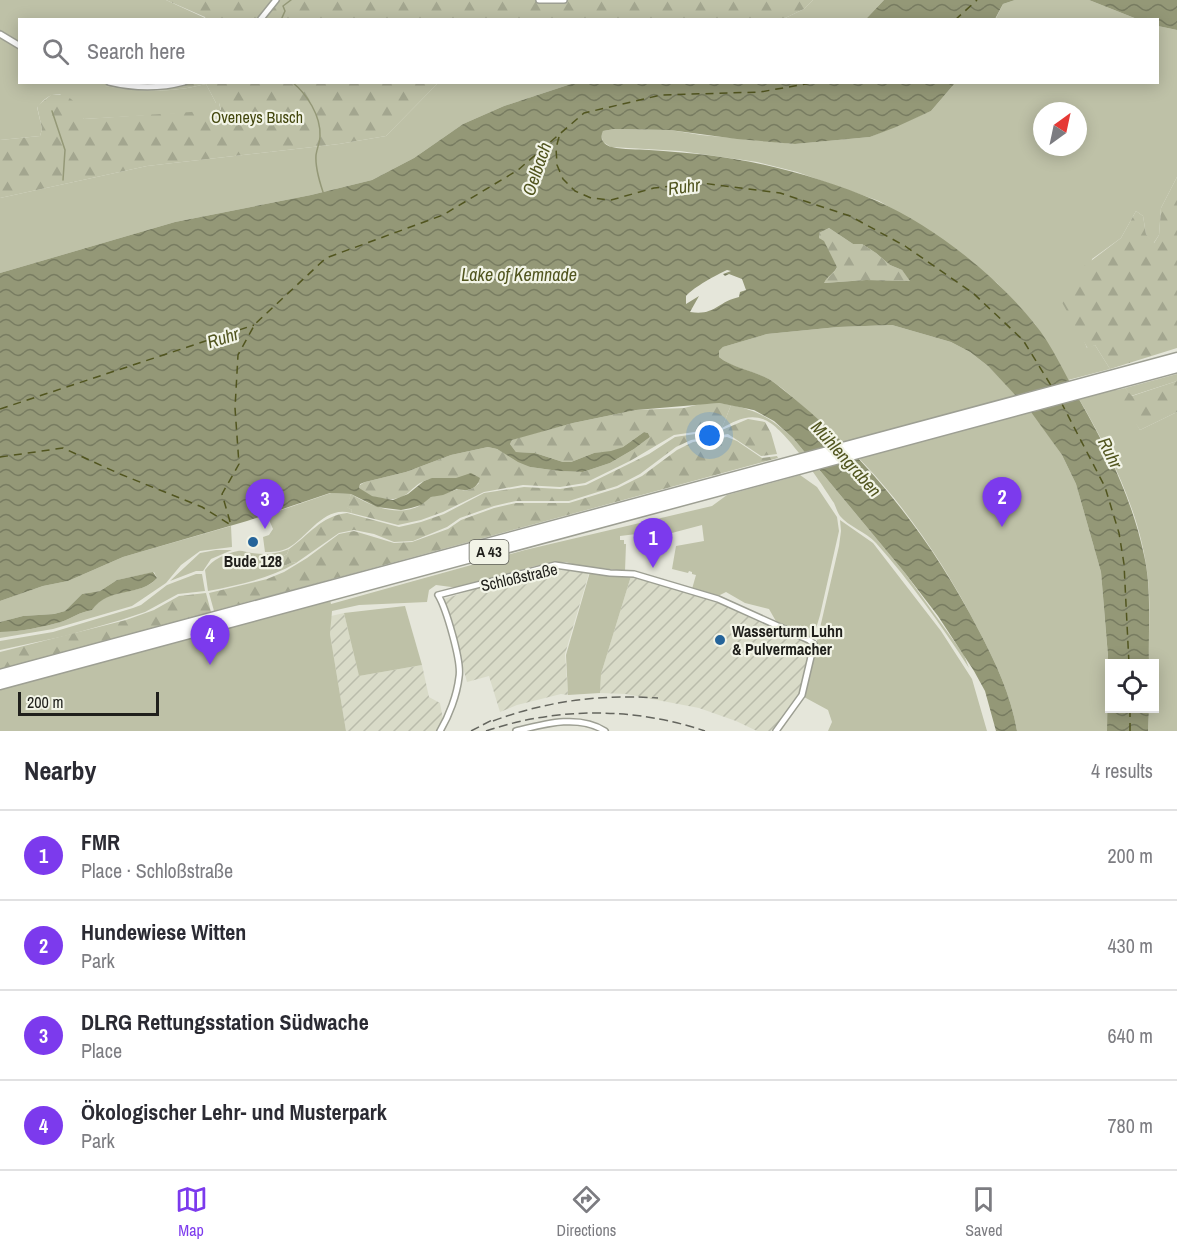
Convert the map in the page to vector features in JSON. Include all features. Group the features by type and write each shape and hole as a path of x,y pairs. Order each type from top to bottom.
{"highway":[{"name":"A 43","path":"0,675 1110,380 1177,358"},
{"name":"A 43","path":"1110,380 1177,366"},
{"name":"A 43","path":"0,684 756,475"}],"street":[{"path":"262,18 276,0"},
{"path":"539,0 564,0"},
{"path":"0,34 18,45"},
{"path":"120,84 159,88 176,84"},
{"name":"Schloßstraße","path":"440,731 460,676 446,613 438,595 555,565 644,576 718,599 814,644 802,695 776,731"},
{"path":"516,731 545,725 583,722 605,731"}],"shaded area":[{"path":"551,569 589,573 565,654 568,695 561,694 517,705 500,712 489,676 467,682 444,599 500,581"},
{"path":"631,576 721,604 809,641 812,645 802,691 797,702 771,731 757,731 699,708 626,694 600,693 601,674"},
{"path":"344,613 359,676 422,665 429,697 440,703 443,720 436,731 346,731 330,634 331,616"}],"green space":[{"path":"0,0 166,0 205,18 18,18 18,84 105,84 105,86 118,88 156,91 206,84 216,103 219,103 221,111 84,119 60,94 56,94 37,107 42,129 40,136 0,140"},
{"path":"166,0 813,0 804,9 785,18 205,17"},
{"path":"813,0 884,0 867,18 785,18 804,9"},
{"path":"1015,0 1089,0 1134,18 996,18 1003,4"},
{"path":"1159,26 1177,30 1177,177 1161,208 1159,235 1153,244 1146,234 1143,216 1136,211 1121,238 1092,259 1083,338 1087,348 1095,345 1110,369 1068,380 1035,324 997,283 930,231 879,201 797,172 757,162 680,151 611,147 603,142 601,134 603,131 614,129 670,130 795,144 870,137 931,111 954,84 1159,84"},
{"name":"Oveneys Busch","path":"105,84 206,84 155,91 104,86"},
{"name":"Oveneys Busch","path":"206,84 437,84 386,136 339,144 147,166 0,198 0,140 40,136 42,129 37,106 51,95 68,97 79,108 84,119 221,110 219,103 216,103"},
{"path":"437,84 571,84 504,106 463,124 414,158 372,180 311,195 175,222 0,273 0,198 147,166 339,144 386,136"},
{"path":"1177,177 1177,348 1110,369 1095,345 1088,349 1059,297 1066,284 1079,270 1121,238 1136,211 1143,216 1146,234 1154,243 1159,235 1161,208"},
{"path":"829,228 853,244 862,244 876,253 890,265 902,270 911,281 866,280 823,283 837,267 819,238 819,233"},
{"path":"892,325 951,342 970,352 988,366 1032,412 1062,455 1076,484 1101,572 1108,657 1105,659 1107,731 1017,731 1002,678 978,629 946,572 910,518 868,468 782,388 762,376 732,365 719,357 719,351 723,347 767,334 838,327"},
{"path":"1177,374 1177,381 1131,396 1125,388"},
{"path":"1177,381 1177,412 1140,430 1113,391 1125,388 1132,396"},
{"path":"1116,389 1140,430 1177,412 1177,731 1148,731 1149,713 1159,713 1159,659 1149,659 1149,590 1145,556 1123,486 1079,399"},
{"path":"719,403 731,405 722,428 674,435 630,461 585,483 560,487 523,485 484,492 443,512 398,525 351,513 352,510 346,507 351,494 384,509 401,510 419,506 434,496 458,489 472,489 479,483 437,478 418,484 404,496 390,499 371,496 359,488 365,482 406,472 451,455 488,447 497,449 530,467 583,472 610,463 634,449 650,437 648,433 644,432 623,447 611,452 594,453 571,462 563,462 535,453 516,452 510,444 512,440 520,437 636,410 684,408"},
{"path":"731,405 765,417 793,438 905,573 964,655 969,668 925,604 889,558 872,539 840,516 812,470 782,433 765,420 753,417 722,428"},
{"path":"748,419 765,422 777,454 761,456 728,434 691,440 676,447 640,474 617,486 569,501 516,501 494,506 460,518 447,527 413,541 394,542 374,534 354,530 339,533 296,563 284,566 277,564 277,560 287,554 289,549 322,522 338,515 347,513 399,527 444,514 484,493 524,487 560,489 586,485 649,454 675,437 722,430"},
{"path":"727,437 762,458 777,456 778,458 214,611 209,593 267,579 284,572 339,534 354,531 394,543 412,542 494,508 516,503 569,503 618,488 642,476 677,450 693,442"},
{"path":"800,475 817,487 837,517 839,531 813,639 777,623 769,609 745,603 726,592 718,596 692,589 696,575 689,571 688,573 672,569 676,546 704,541 702,525 668,534 653,532 620,536 620,540 624,540 626,544 625,571 566,562 535,566 459,588 436,585 429,590 427,602 359,605 332,611 330,634 346,731 0,731 0,689 330,600 331,604 525,550 712,506 727,495"},
{"path":"331,493 351,494 347,507 352,510 351,513 341,512 324,518 288,548 265,552 263,537 269,535 273,529 267,515"},
{"path":"840,520 873,543 941,631 972,679 987,731 828,731 832,722 828,710 804,697 839,546"},
{"path":"231,526 232,547 200,551 181,565 166,583 132,606 53,629 0,638 0,632 31,629 61,622 92,610 107,597 143,588 157,578 154,572 117,580 100,591 82,594 65,611 23,616 0,622 0,601 43,586 68,581 123,557"},
{"path":"289,549 287,554 277,560 277,564 284,566 296,563 286,569 253,581 208,591 205,570 211,563 229,553 240,551 266,554"},
{"path":"232,550 211,559 203,571 196,571 170,581 200,553"},
{"path":"590,572 631,576 601,674 600,693 568,695 566,655"},
{"path":"202,574 205,591 178,594 145,612 121,620 65,636 0,650 0,641 53,632 141,605 167,585"},
{"path":"206,593 211,612 0,669 0,652 126,620 154,610 179,596"},
{"path":"405,606 422,665 359,676 344,613"}],"water":[{"path":"884,0 1015,0 1003,4 996,18 867,18"},
{"path":"1089,0 1177,0 1177,30 1159,26 1159,18 1134,18"},
{"name":"Lake of Kemnade","path":"571,84 954,84 931,111 870,137 795,144 670,130 614,129 603,131 602,139 612,147 707,155 751,162 815,178 857,193 899,211 920,224 962,253 1001,287 1047,341 1109,456 1126,495 1139,534 1148,582 1149,659 1108,659 1101,572 1076,484 1062,455 1031,412 988,366 970,352 951,342 892,325 838,327 767,334 723,347 719,351 719,357 776,384 837,436 891,495 938,560 978,629 1002,678 1017,731 996,731 985,691 938,616 793,438 774,421 754,410 719,403 636,410 573,423 512,440 510,444 516,452 535,453 563,462 571,462 594,453 623,447 644,432 648,433 650,437 634,449 610,463 583,472 530,467 497,449 488,447 451,455 406,472 365,482 360,484 359,488 372,496 393,500 408,494 424,481 432,478 456,478 471,473 480,478 474,487 468,490 457,489 431,497 421,505 401,510 377,507 351,494 330,493 247,521 123,557 68,581 43,586 0,601 0,273 175,222 311,195 372,180 414,158 463,124 504,106","holes":["829,228 853,244 862,244 890,265 902,270 910,281 866,280 824,283 837,267 824,241 819,238 819,233","727,270 731,271 723,274 742,279 746,290 740,292 739,297 711,310 690,312 699,296 686,304 686,296 711,278"]},
{"path":"153,572 157,578 150,584 107,598 92,610 47,626 0,632 0,622 23,616 65,611 82,594 100,591 117,580"},
{"name":"Lake of Kemnade","path":"1107,713 1149,713 1148,731 1107,731"}],"waterway":[{"path":"282,18 285,11 283,6 291,0"},
{"path":"294,84 308,99 316,113 320,128 316,164 323,192"},
{"path":"52,111 65,150 63,180"}],"ferry route":[{"path":"957,18 977,0"},
{"path":"0,457 63,448 202,507 231,525 222,494 239,464 235,408 238,355 255,324 326,258 443,215 518,170 584,113 661,95 760,92 806,84"},
{"path":"559,137 556,148 557,165 563,179 575,191 591,198 611,200 654,188 702,183 780,193 850,216 905,246 973,293 1023,340 1052,387"},
{"path":"0,409 254,325"},
{"path":"1061,402 1105,487 1119,533 1124,564 1129,659"},
{"path":"1130,713 1130,731"}],"railway":[{"path":"493,721 533,708 595,698 658,698"},
{"path":"486,731 540,718 596,713 651,718 705,731"},
{"path":"471,731 492,720"}],"place":[{"name":"Hundewiese Witten","path":"1002,527"},
{"name":"DLRG Rettungsstation Südwache","path":"265,529"},
{"name":"Bude 128","path":"253,542"},
{"name":"FMR","path":"653,568"},
{"name":"Wasserturm Luhn & Pulvermacher","path":"720,640"},
{"name":"Ökologischer Lehr- und Musterpark","path":"210,665"}],"water label":[{"name":"Oelbach","path":"537,169"},
{"name":"Ruhr","path":"684,187"},
{"name":"Ruhr","path":"223,338"},
{"name":"Ruhr","path":"1110,453"},
{"name":"Mühlengraben","path":"846,459"}]}
